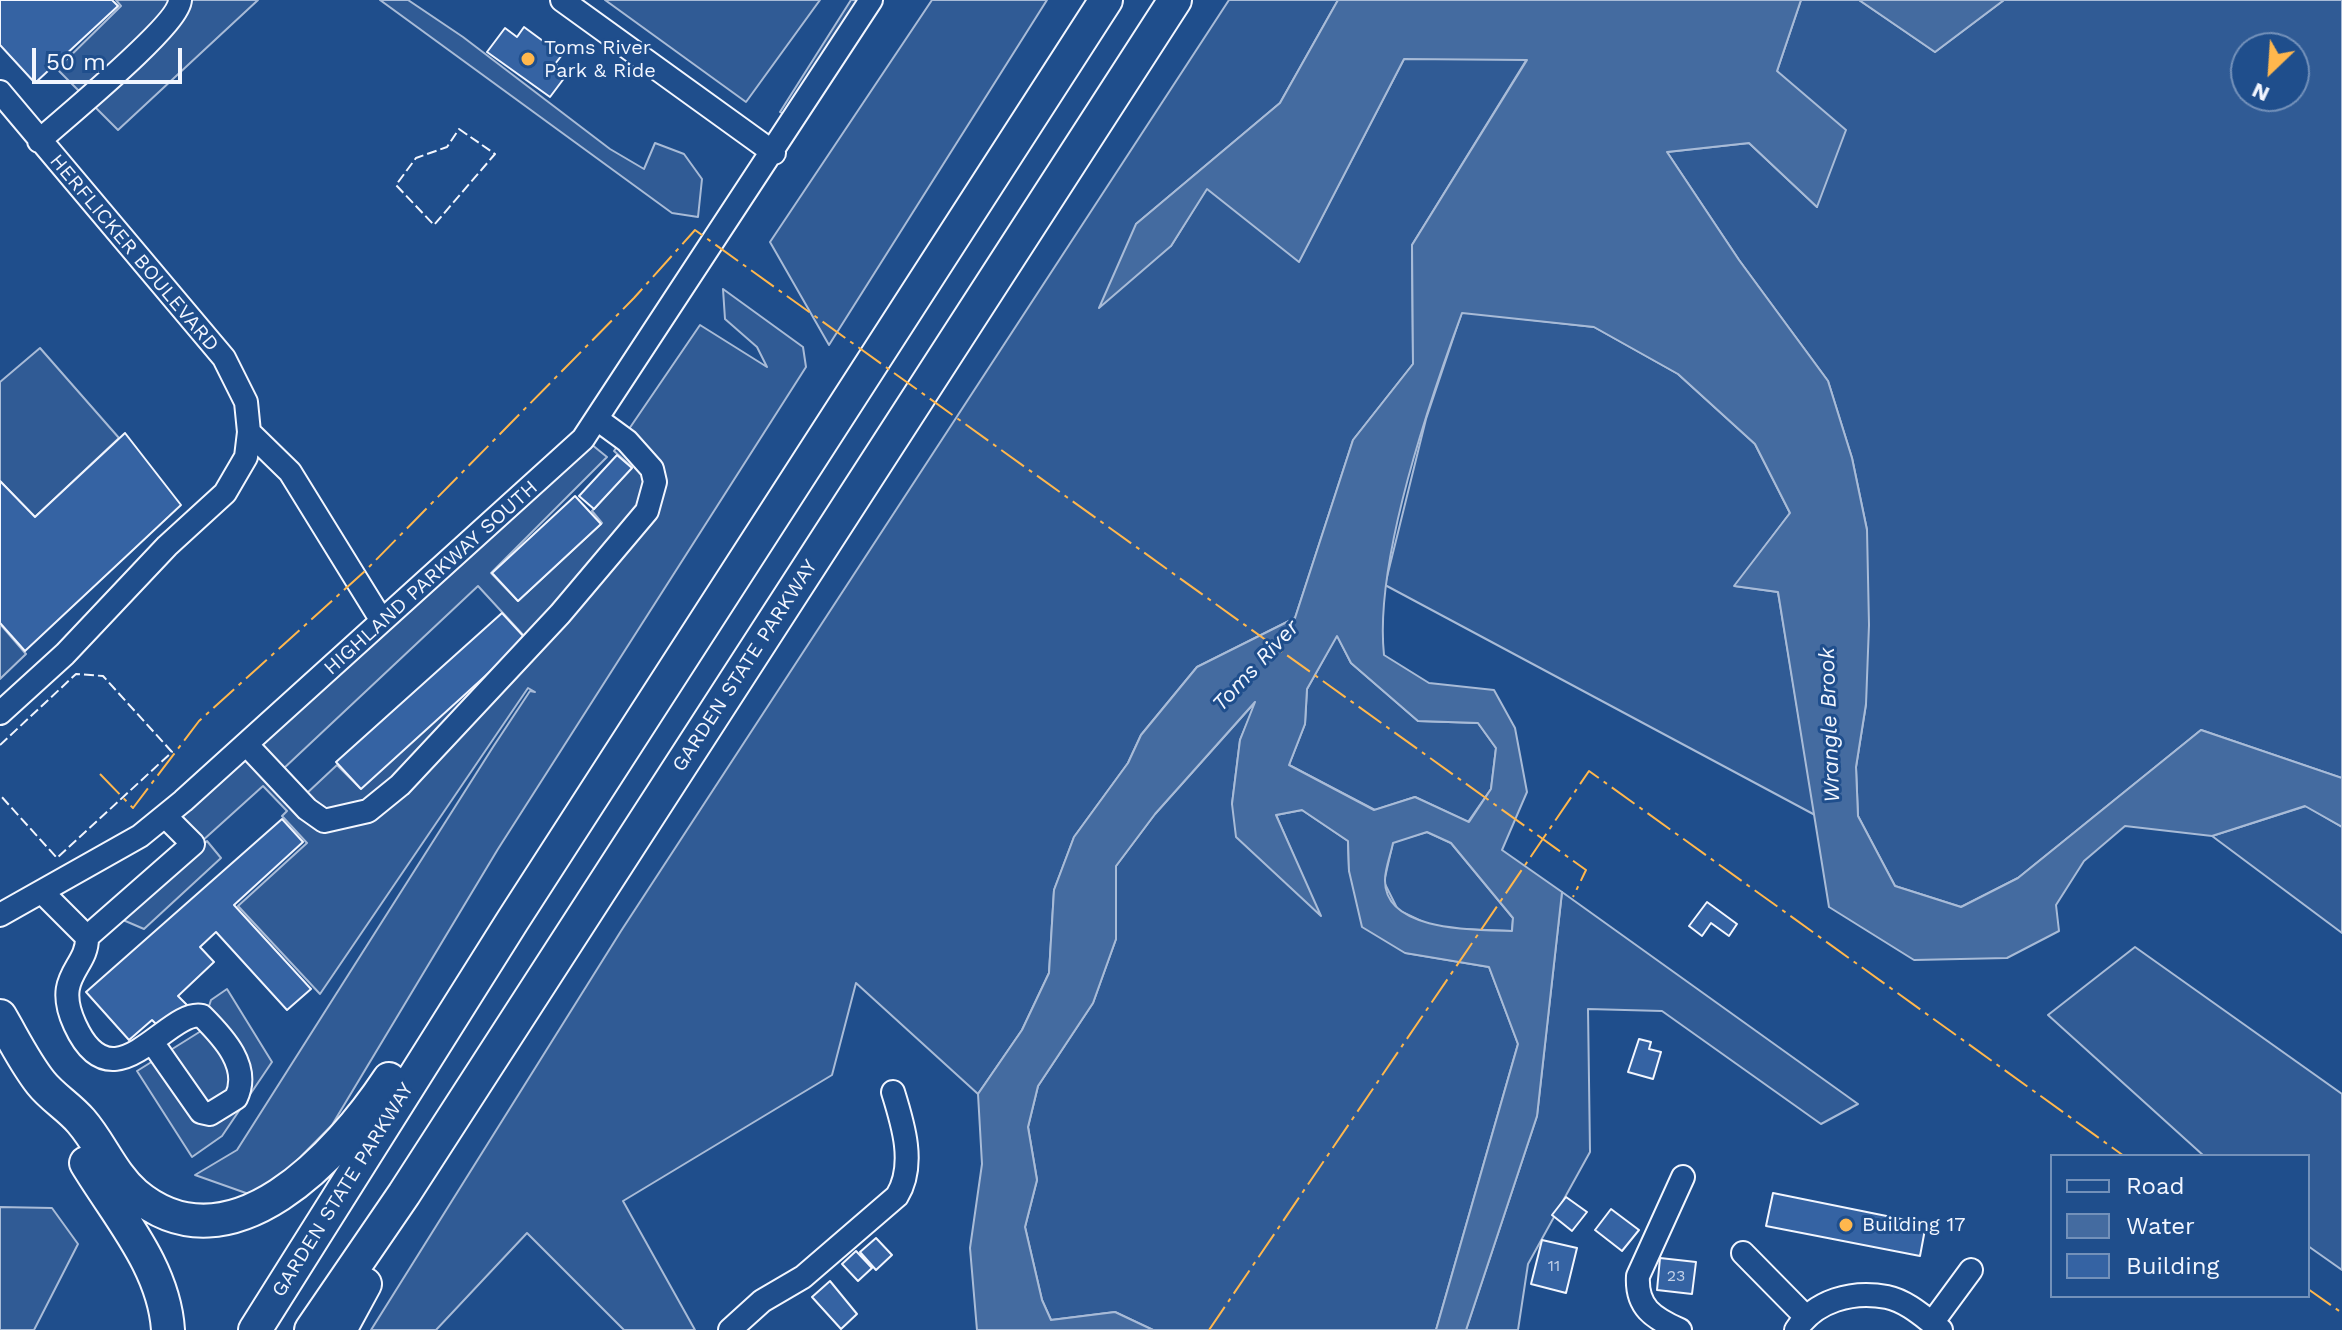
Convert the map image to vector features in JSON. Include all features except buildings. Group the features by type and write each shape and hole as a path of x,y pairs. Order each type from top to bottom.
{"highway":[{"name":"GARDEN STATE PARKWAY","path":"255,1330 513,920 1106,0"},
{"name":"GARDEN STATE PARKWAY","path":"311,1330 404,1194 1175,0"},
{"path":"0,1016 42,1084 80,1119 121,1181 143,1200 169,1212 196,1218 237,1214 283,1195 334,1151 370,1108 474,951 513,920"},
{"path":"42,1084 46,1099 149,1262 159,1285 168,1330"},
{"path":"340,1330 363,1288 404,1194"}],"street":[{"path":"39,141 163,29 180,6 180,0"},
{"path":"562,0 774,153"},
{"name":"HIGHLAND PARKWAY SOUTH","path":"0,915 140,836 165,816 583,439 774,153 871,0"},
{"name":"HERFLICKER BOULEVARD","path":"0,92 224,358 246,402 249,432"},
{"path":"246,744 307,809 324,821 368,811 400,785 560,614 647,511 655,482 652,469 636,451 597,419"},
{"path":"249,432 290,472 382,621"},
{"path":"0,713 65,654 167,546 225,493 246,457 249,432"},
{"path":"152,1042 201,1112 210,1114 236,1098 243,1074 238,1061 202,1016 191,1016 152,1042 118,1058 96,1055 82,1040 70,1014 66,991 87,937 193,844 165,816"},
{"path":"43,893 87,937"},
{"path":"730,1330 762,1301 803,1277 897,1196 903,1185 906,1160 904,1124 893,1092"},
{"path":"1680,1330 1644,1308 1637,1294 1638,1276 1683,1177"},
{"path":"1743,1253 1800,1323 1825,1302 1860,1296 1887,1297 1909,1306 1937,1327 1971,1270"}],"shaded area":[{"path":"116,0 258,0 118,130 57,69 121,6"},
{"path":"380,0 408,0 463,37 610,149 644,169 655,143 684,154 702,179 698,217 672,213"},
{"path":"605,0 820,0 746,102"},
{"path":"851,0 861,0 787,116 780,112"},
{"path":"932,0 1047,0 829,345 770,242"},
{"path":"1229,0 1338,0 1280,103 1136,224 1171,246 1207,188 1299,261 1404,59 1527,59 1412,245 1413,364 1353,440 1295,618 1197,667 1141,735 1128,763 1074,837 1054,890 1049,973 1022,1030 978,1094 856,983 832,1075 623,1201 695,1330 624,1330 527,1233 436,1330 371,1330 621,931"},
{"path":"1801,0 1859,0 1935,52 2004,0 2342,0 2342,778 2201,730 2018,878 1961,907 1895,886 1858,816 1856,767 1866,704 1867,530 1852,458 1828,381 1739,260 1667,152 1749,143 1817,207 1777,71"},
{"path":"723,289 803,347 806,367 498,849 332,1125 260,1198 195,1175 237,1150 493,747 530,691 535,692 528,688 320,994 238,906 307,843 282,816 287,811 263,786 201,842 174,813 591,444 607,457 491,573 518,601 602,523 592,511 632,467 614,451 700,325 767,367 757,347 725,319","holes":["478,586 525,637 360,788 337,765 306,794 282,770"]},
{"path":"1462,312 1594,327 1678,374 1755,444 1790,513 1735,586 1778,592 1815,815 1385,585 1426,419"},
{"path":"40,348 119,438 35,517 0,481 0,382"},
{"path":"0,624 26,654 0,679"},
{"path":"1337,635 1351,663 1418,721 1478,723 1496,748 1491,789 1468,822 1415,797 1375,810 1289,765 1305,724 1307,689"},
{"path":"1257,700 1240,740 1232,804 1319,914 1276,815 1302,810 1348,841 1349,871 1406,953 1489,967 1518,1044 1436,1330 1153,1330 1115,1312 1051,1320 1042,1300 1025,1227 1037,1180 1028,1127 1038,1086 1093,1003 1116,939 1116,866 1155,814"},
{"path":"2306,806 2342,827 2342,933 2212,836"},
{"path":"1427,832 1451,843 1513,918 1512,931 1436,928 1398,910 1384,882 1393,842"},
{"path":"207,841 221,858 144,929 123,920"},
{"path":"1562,892 1858,1104 1821,1124 1662,1011 1588,1009 1590,1152 1528,1264 1518,1330 1466,1330 1537,1116"},
{"path":"2135,947 2342,1094 2342,1270 2310,1247 2310,1154 2202,1154 2048,1015"},
{"path":"227,989 272,1062 222,1136 192,1157 137,1071 201,1031 211,1000"},
{"path":"0,1207 52,1208 78,1244 34,1330 0,1330"}],"water":[{"path":"1338,0 1801,0 1777,71 1846,130 1817,207 1749,143 1667,152 1739,260 1828,381 1852,458 1867,530 1869,625 1866,704 1856,767 1858,816 1895,886 1961,907 2018,878 2201,730 2342,778 2342,827 2305,806 2212,836 2125,826 2084,861 2056,905 2059,931 2007,958 1914,960 1829,907 1778,592 1734,586 1790,513 1755,444 1678,374 1594,327 1462,313 1420,436 1396,529 1383,617 1384,655 1429,683 1494,690 1515,728 1527,792 1502,850 1562,892 1537,1116 1466,1330 1436,1330 1518,1044 1489,967 1405,953 1362,927 1349,871 1348,841 1302,810 1276,815 1321,916 1236,837 1232,804 1240,740 1255,702 1155,814 1116,866 1116,939 1093,1003 1038,1086 1028,1127 1037,1180 1025,1227 1042,1300 1051,1320 1115,1312 1153,1330 977,1330 970,1248 982,1164 978,1094 1022,1030 1049,973 1054,890 1074,837 1128,763 1141,735 1197,667 1295,618 1353,440 1413,364 1412,245 1527,60 1404,59 1299,262 1207,189 1171,246 1099,308 1136,224 1280,103","holes":["1337,636 1351,663 1418,721 1478,723 1496,748 1491,789 1469,822 1415,797 1374,810 1289,765 1305,724 1307,689","1427,832 1451,843 1513,918 1512,931 1435,925 1399,910 1389,897 1385,880 1393,843"]},
{"path":"1859,0 2004,0 1935,52"}],"fence":[{"path":"459,129 495,154 434,225 396,185 416,158 447,147 459,129"},
{"path":"0,745 76,674 103,676 172,752 57,858 0,795"}],"power":[{"path":"100,774 133,808 199,721 366,570 634,298 695,230 1586,870 1573,897"},
{"path":"1209,1330 1589,771 2121,1154"},
{"path":"2310,1290 2342,1313"}],"place":[{"name":"Toms River Park & Ride","path":"528,59"},
{"name":"Building 17","path":"1846,1225"}],"water label":[{"name":"Toms River","path":"1256,666"},
{"name":"Wrangle Brook","path":"1830,725"}]}
